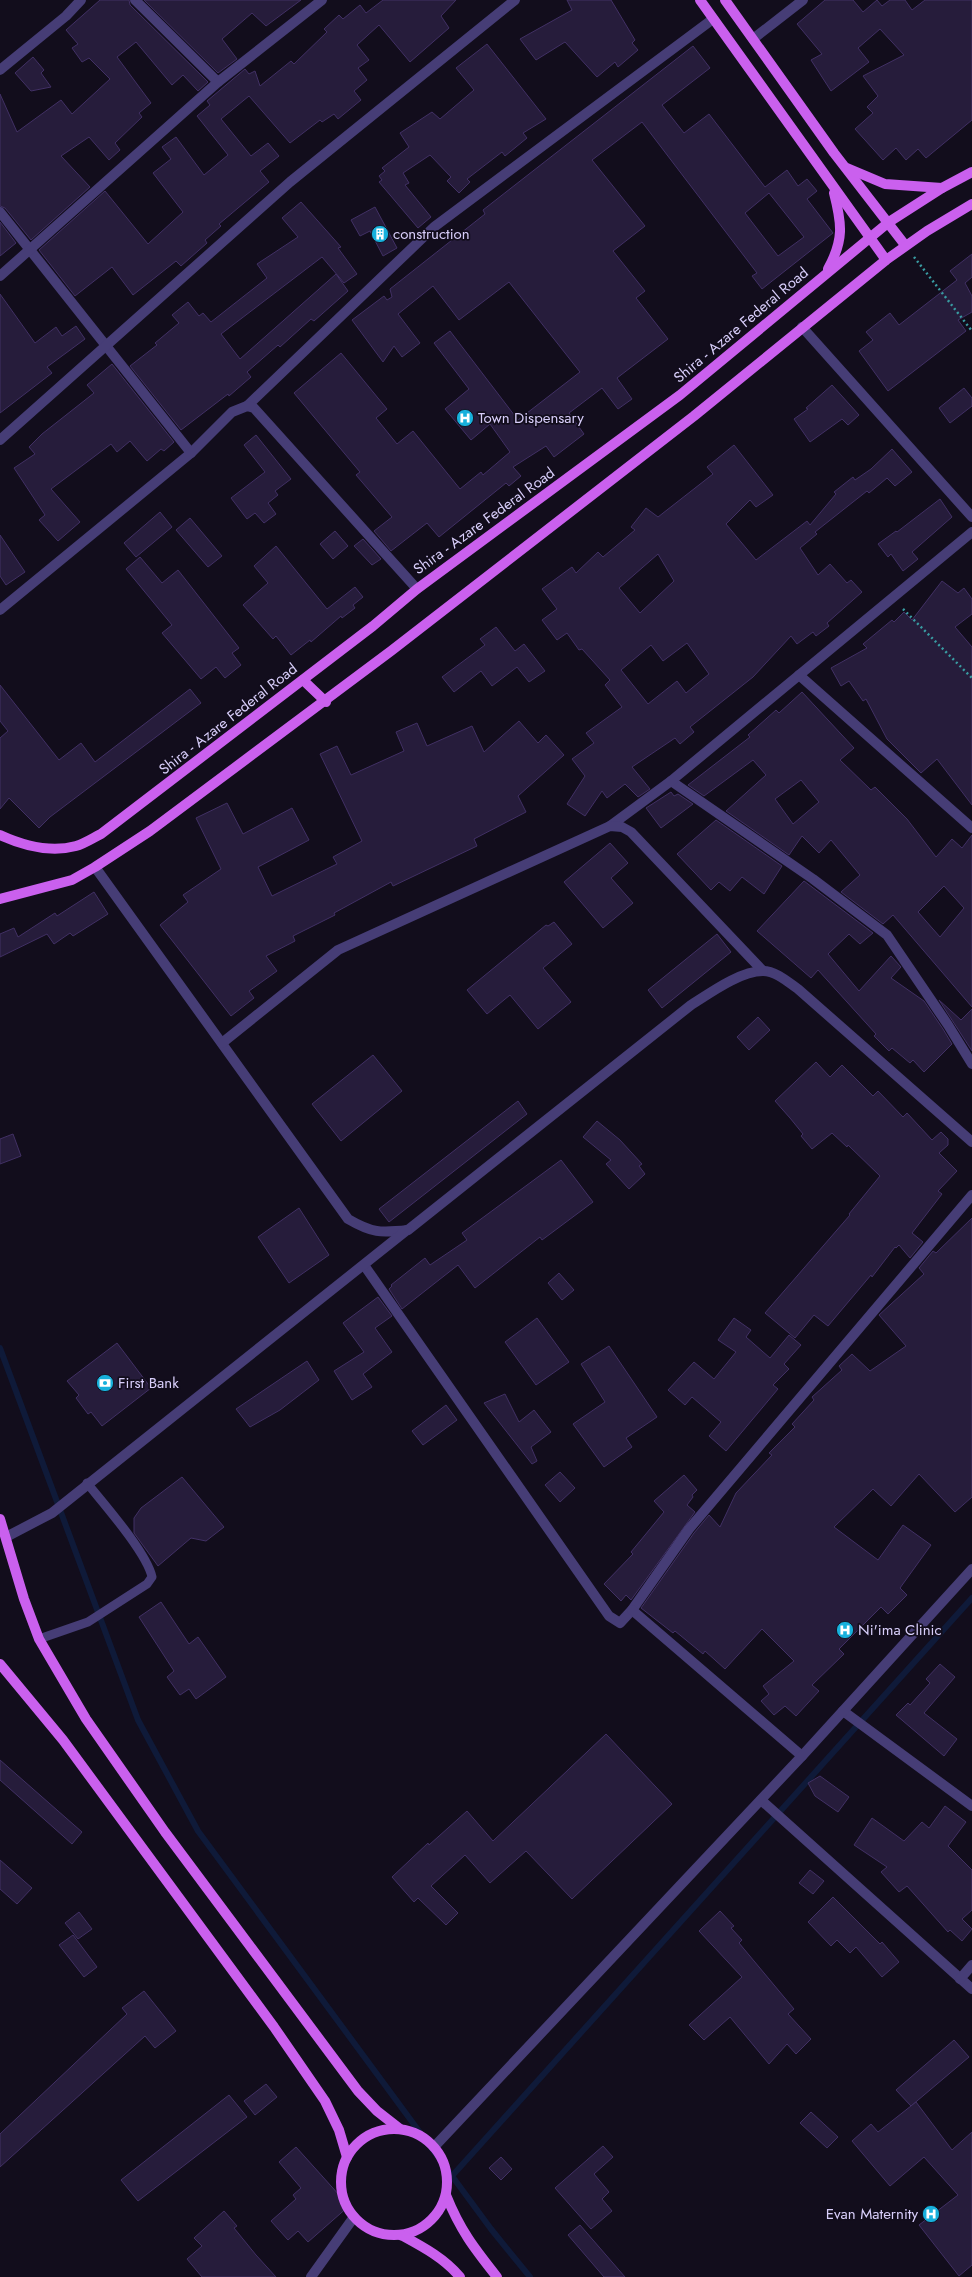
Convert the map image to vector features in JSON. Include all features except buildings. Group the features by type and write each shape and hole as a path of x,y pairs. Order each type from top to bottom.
{"main road":[{"path":"700,0 886,260"},
{"path":"725,0 846,167 905,245"},
{"path":"846,167 885,184 942,188"},
{"name":"Shira - Azare Federal Road","path":"0,836 24,846 52,849 76,846 101,834 303,680 417,589 680,394 889,222 942,188 972,172"},
{"path":"824,275 837,253 841,238 838,209 831,185"},
{"path":"0,899 72,880 95,867 150,831 326,702 694,416 905,245 972,204"},
{"path":"303,680 326,702"},
{"path":"0,1519 24,1599 39,1639 86,1719 165,1832 358,2091 377,2111 400,2129"},
{"path":"0,1664 63,1740 274,2027 325,2101 339,2130 347,2157"},
{"path":"460,2277 449,2264 422,2246 401,2235 375,2232 364,2226 354,2217 347,2207 341,2182 342,2169 347,2157 364,2138 375,2132 388,2129 400,2129 413,2132 434,2147 446,2170 446,2195 458,2224 471,2245 497,2277"},
{"path":"401,2235 425,2226 438,2212 446,2195"}],"street":[{"path":"0,70 66,16 81,0"},
{"path":"135,0 218,82"},
{"path":"0,276 218,82 322,0"},
{"path":"0,440 290,182 515,0"},
{"path":"753,39 803,0"},
{"path":"0,610 191,453 232,412 247,406 434,227 713,19"},
{"path":"0,212 191,453"},
{"path":"802,327 972,517"},
{"path":"247,406 254,408 417,589"},
{"path":"222,1044 338,950 610,826 672,780 972,532"},
{"path":"799,675 972,828"},
{"path":"672,780 813,879 887,935 948,1025 972,1064"},
{"path":"610,826 622,827 631,832 763,971 779,976 798,989 972,1142"},
{"path":"95,867 348,1219 366,1230 386,1232 408,1230"},
{"path":"6,1537 52,1513 691,1005 738,977 763,971"},
{"path":"364,1265 609,1616 620,1623 632,1610 689,1529 972,1195"},
{"path":"434,2147 762,1800 972,1569"},
{"path":"632,1610 802,1756"},
{"path":"843,1711 972,1806"},
{"path":"762,1800 972,1989"},
{"path":"960,1979 972,1965"},
{"path":"311,2277 354,2217"}],"lane":[{"path":"39,1639 88,1622 147,1584 152,1577 150,1568 139,1552 87,1484"}],"path":[{"path":"905,245 972,331"},
{"path":"892,598 972,678"}],"waterway":[{"path":"0,1348 138,1720 198,1831 491,2229 530,2277"},
{"path":"452,2176 972,1598"}],"place":[{"name":"construction","path":"380,234"},
{"name":"Town Dispensary","path":"465,418"},
{"name":"First Bank","path":"105,1383"},
{"name":"Ni'ima Clinic","path":"845,1630"},
{"name":"Evan Maternity","path":"931,2214"}]}
